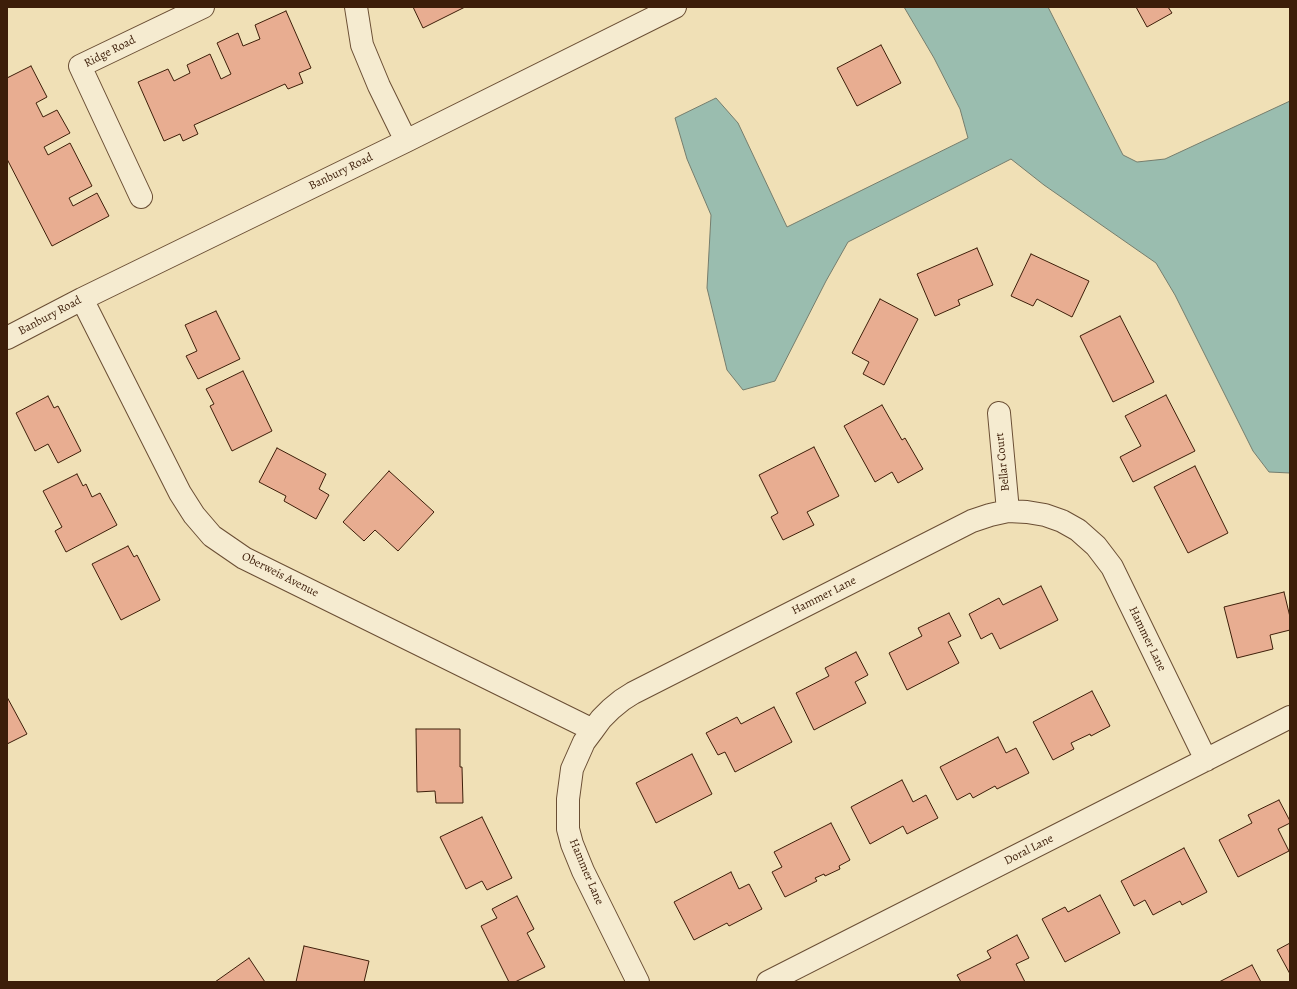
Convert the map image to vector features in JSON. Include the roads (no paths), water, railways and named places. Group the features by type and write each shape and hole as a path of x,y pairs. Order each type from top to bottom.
{"street":[{"name":"Ridge Road","path":"141,197 80,66 203,7"},
{"path":"356,7 362,45 406,141"},
{"name":"Banbury Road","path":"7,338 82,299 406,141 675,7"},
{"name":"Oberweis Avenue","path":"82,299 180,493 194,515 212,536 244,558 593,730"},
{"name":"Bellar Court","path":"998,413 1008,511"},
{"name":"Hammer Lane","path":"638,982 583,871 572,844 568,829 568,799 572,769 584,742 601,719 622,700 633,693 972,521 1008,511 1045,515 1062,521 1078,530 1096,546 1112,567 1206,760"},
{"name":"Doral Lane","path":"768,982 1290,717"}]}
